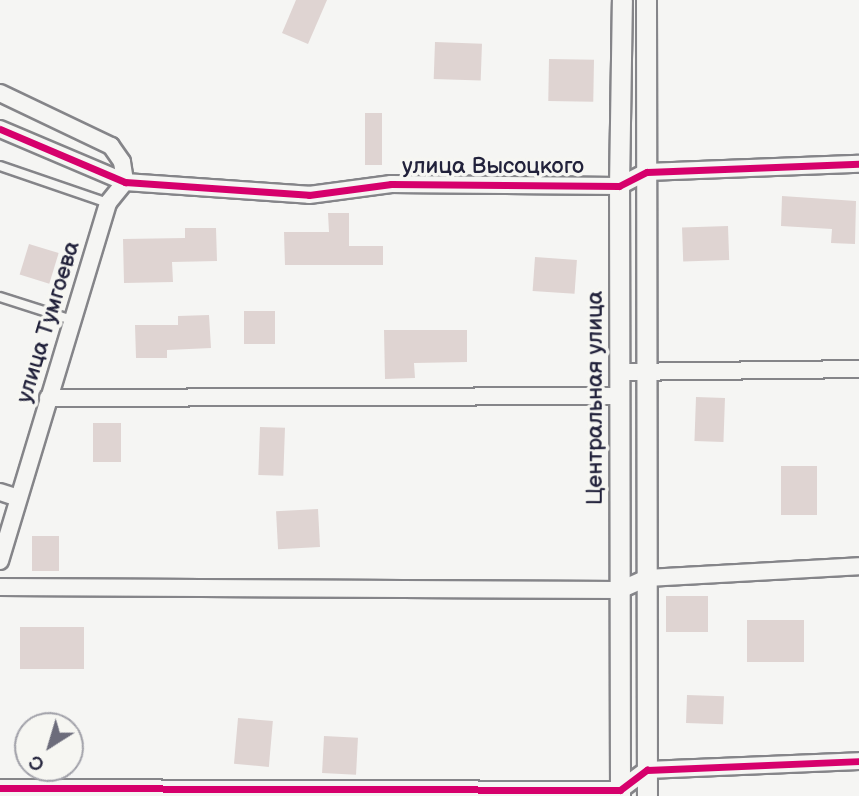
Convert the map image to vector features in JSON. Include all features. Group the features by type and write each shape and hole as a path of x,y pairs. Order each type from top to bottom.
{"street":[{"name":"Центральная улица","path":"620,793 619,186 622,0"},
{"path":"646,0 647,796"},
{"path":"0,93 111,146 122,162 125,182"},
{"name":"улица Высоцкого","path":"0,129 125,182 309,195 391,184 619,186 647,172 859,164"},
{"name":"улица Тумгоева","path":"0,561 108,203 125,182"},
{"path":"619,373 859,369"},
{"path":"48,398 620,396"},
{"path":"0,492 18,498"},
{"path":"0,587 620,590 647,579 859,566"},
{"path":"0,788 620,793 647,770 859,761"}],"lane":[{"path":"0,166 108,203"},
{"path":"0,298 72,320"}],"building":[{"path":"296,0 327,0 308,44 282,33"},
{"path":"435,42 482,44 481,81 434,79"},
{"path":"549,59 594,60 593,102 548,101"},
{"path":"365,113 382,113 382,165 365,165"},
{"path":"782,196 856,201 855,244 831,243 832,229 781,226"},
{"path":"328,213 349,213 349,246 383,246 383,265 285,265 284,232 329,232"},
{"path":"728,226 729,260 683,262 682,228"},
{"path":"185,228 216,228 217,261 172,262 173,282 124,283 123,239 185,238"},
{"path":"29,244 59,253 49,284 20,275"},
{"path":"535,257 577,260 575,294 533,291"},
{"path":"244,311 275,311 275,344 244,344"},
{"path":"209,315 211,348 167,350 167,358 136,358 135,325 178,325 178,316"},
{"path":"384,330 467,330 467,362 414,363 415,378 385,379"},
{"path":"696,397 725,398 723,442 694,441"},
{"path":"93,423 121,423 121,462 93,462"},
{"path":"260,427 285,428 283,476 258,475"},
{"path":"781,466 817,466 817,515 781,515"},
{"path":"318,509 320,547 278,549 276,511"},
{"path":"32,536 59,536 59,571 32,571"},
{"path":"666,596 708,596 708,632 666,632"},
{"path":"747,620 804,620 804,662 747,662"},
{"path":"20,627 84,627 84,669 20,669"},
{"path":"687,695 724,696 723,724 686,723"},
{"path":"238,718 273,721 269,767 234,764"},
{"path":"324,736 358,738 356,775 322,773"}],"cycle path":[{"path":"0,129 125,182 309,195 391,184 619,186 647,172 859,164"},
{"path":"0,788 620,790 647,770 859,761"}]}
